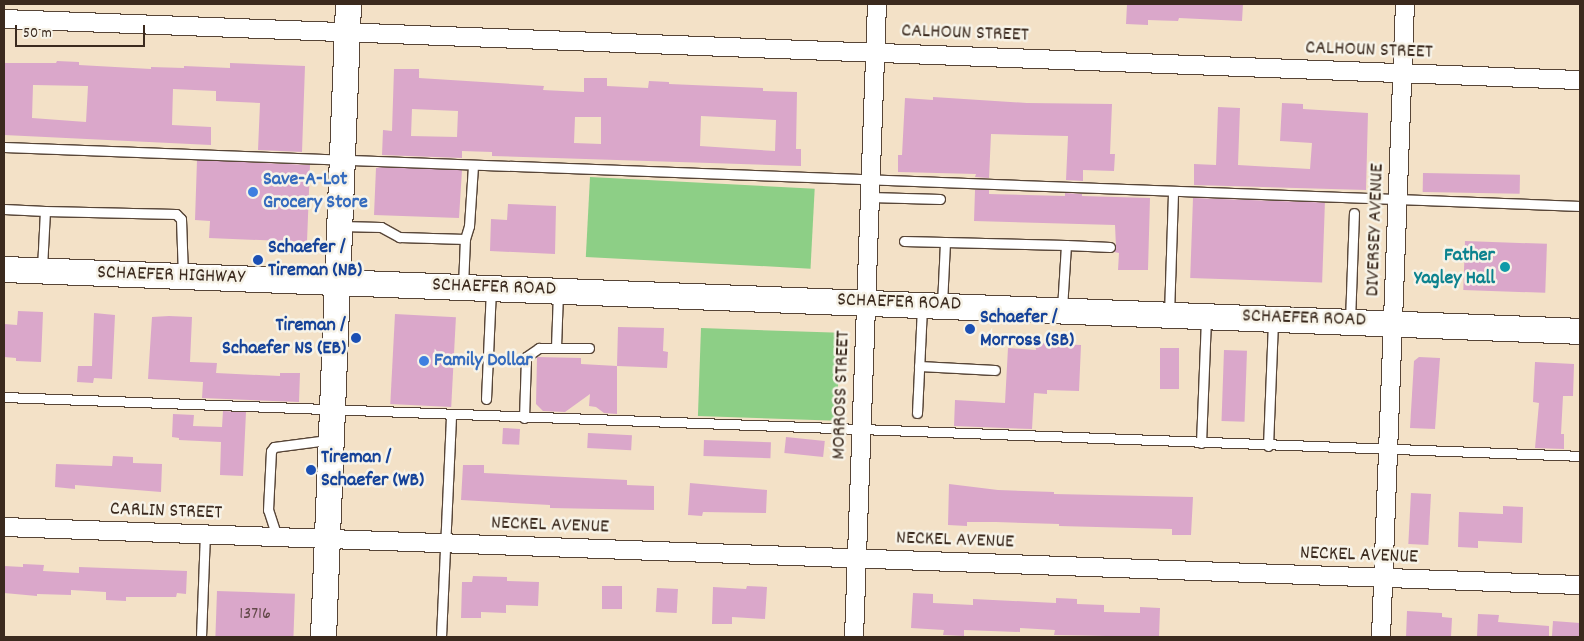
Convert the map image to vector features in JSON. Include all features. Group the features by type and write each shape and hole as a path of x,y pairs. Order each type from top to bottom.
{"main road":[{"path":"323,637 348,4"},
{"name":"SCHAEFER HIGHWAY","path":"4,269 338,282"},
{"name":"SCHAEFER ROAD","path":"338,282 1580,331"}],"street":[{"name":"MORROSS STREET","path":"854,637 877,4"},
{"name":"DIVERSEY AVENUE","path":"1381,637 1405,4"},
{"name":"CALHOUN STREET","path":"4,19 1580,80"},
{"name":"CARLIN STREET","path":"4,527 327,539"},
{"name":"NECKEL AVENUE","path":"327,539 1580,585"}],"lane":[{"path":"4,147 1580,206"},
{"path":"463,287 465,239 469,226 473,165"},
{"path":"1169,314 1173,191"},
{"path":"870,197 940,199"},
{"path":"4,209 176,214 181,219 183,276"},
{"path":"42,271 45,211"},
{"path":"1350,321 1354,213"},
{"path":"340,226 381,227 399,237 465,239"},
{"path":"904,241 1110,247"},
{"path":"917,413 919,366 945,242"},
{"path":"1062,310 1066,246"},
{"path":"486,399 492,288"},
{"path":"556,347 558,290"},
{"path":"1201,443 1206,315"},
{"path":"1268,446 1273,318"},
{"path":"524,418 526,357 539,348 589,348"},
{"path":"919,366 995,370"},
{"path":"4,397 862,431 1580,456"},
{"path":"441,637 451,415"},
{"path":"277,537 268,510 271,450 274,447 331,440"},
{"path":"201,637 205,534"}],"green space":[{"path":"590,177 815,189 811,269 586,257"},
{"path":"701,328 840,333 837,421 698,416"}],"building":[{"path":"1127,4 1243,4 1242,21 1179,18 1178,21 1148,20 1148,25 1126,24"},
{"path":"57,61 79,62 79,65 151,69 151,67 184,68 184,66 230,68 230,63 305,66 302,152 258,150 260,103 216,101 216,91 173,89 172,125 211,127 211,145 4,135 4,63 56,63","holes":["33,85 88,86 86,122 32,118"]},
{"path":"394,69 419,69 419,78 544,86 543,90 584,92 584,78 607,78 607,86 648,88 649,81 669,82 669,84 763,88 763,91 797,92 796,149 801,149 801,166 492,156 492,152 462,151 462,158 382,155 383,130 392,131","holes":["412,109 458,111 457,137 411,136","701,116 776,120 775,151 700,146","575,117 601,117 601,144 574,143"]},
{"path":"933,97 1027,103 1112,104 1110,154 1115,154 1114,171 1083,170 1083,181 1066,180 1068,136 991,134 989,178 975,177 976,174 898,172 898,155 902,155 905,98 933,100"},
{"path":"1282,103 1303,104 1303,109 1368,113 1366,190 1194,185 1194,164 1216,165 1218,107 1240,108 1238,165 1310,169 1312,143 1280,141"},
{"name":"Save-A-Lot Grocery Store","path":"197,160 310,165 307,242 209,238 210,221 195,220"},
{"path":"376,168 462,170 459,218 374,215"},
{"path":"1423,173 1520,175 1520,194 1423,192"},
{"path":"975,190 989,190 989,194 1065,196 1065,193 1082,194 1082,196 1150,198 1148,270 1118,270 1119,253 1114,252 1116,247 1115,225 974,221"},
{"path":"1193,198 1325,203 1322,283 1190,278"},
{"path":"508,204 556,206 555,254 490,251 491,219 507,220"},
{"name":"Father Yagley Hall","path":"1465,241 1547,244 1545,293 1463,290"},
{"path":"18,311 43,312 41,362 16,361 16,358 4,357 4,324 17,325"},
{"path":"94,313 115,315 112,379 94,378 93,383 77,382 78,366 92,366"},
{"name":"Family Dollar","path":"395,314 456,317 451,407 390,404"},
{"path":"152,317 192,317 190,362 217,363 216,373 280,376 280,373 300,373 299,402 202,398 203,382 148,379"},
{"path":"618,327 664,328 663,351 668,352 667,368 617,366"},
{"path":"1035,343 1081,345 1079,391 1047,390 1047,394 1034,393 1032,429 954,426 955,400 1005,403 1008,348 1036,350"},
{"path":"1160,348 1179,348 1179,389 1160,389"},
{"path":"1224,350 1247,351 1245,422 1222,421"},
{"path":"537,357 581,358 581,364 617,366 617,414 604,413 596,407 589,406 590,394 565,412 543,411 536,404"},
{"path":"1419,357 1440,358 1435,429 1410,428 1414,361"},
{"path":"1535,362 1574,364 1573,396 1563,396 1561,434 1564,434 1564,449 1535,448 1539,403 1533,402"},
{"path":"223,411 246,412 243,476 220,475 221,442 179,440 179,438 172,437 173,414 194,415 193,426 222,427"},
{"path":"503,428 520,429 519,445 502,444"},
{"path":"588,433 632,435 631,450 587,448"},
{"path":"786,437 825,441 823,457 784,453"},
{"path":"704,440 771,442 770,458 703,456"},
{"path":"113,456 133,457 133,463 162,464 161,492 75,485 75,489 55,487 56,464 112,466"},
{"path":"463,465 484,465 484,473 627,480 627,485 654,486 654,510 550,508 550,505 461,500"},
{"path":"690,483 767,490 766,513 703,512 702,516 688,515"},
{"path":"949,484 998,490 1054,492 1054,494 1193,497 1191,535 1172,535 1172,529 1059,526 1059,524 967,522 967,526 948,525"},
{"path":"1411,493 1431,494 1428,545 1408,544"},
{"path":"1503,506 1523,507 1522,543 1478,541 1478,548 1458,547 1459,512 1503,514"},
{"path":"23,564 44,565 43,571 79,573 79,567 187,571 186,594 177,593 176,597 126,597 126,601 106,600 106,592 71,590 71,595 37,594 37,596 4,593 4,566 23,567"},
{"path":"473,576 507,577 507,581 539,582 538,606 506,605 506,613 481,612 481,618 461,618 462,582 472,582"},
{"path":"602,586 622,586 622,609 602,609"},
{"path":"747,586 767,587 765,619 732,617 732,624 712,624 713,587 746,589"},
{"path":"657,588 678,589 677,613 656,612"},
{"path":"217,591 295,594 293,637 215,636"},
{"path":"913,593 933,594 933,603 973,605 973,599 1056,603 1056,598 1077,599 1077,604 1104,605 1104,612 1140,613 1140,607 1160,608 1159,637 1054,635 1055,630 1020,628 1020,632 964,630 964,636 943,635 944,630 911,628"},
{"path":"1407,611 1442,613 1442,617 1452,618 1451,637 1406,637"},
{"path":"1478,614 1499,615 1498,622 1549,626 1549,637 1477,637"},
{"path":"1553,621 1580,623 1579,637 1552,637"}],"place":[{"name":"Save-A-Lot Grocery Store","path":"253,192"},
{"name":"Schaefer / Tireman (NB)","path":"258,260"},
{"name":"Father Yagley Hall","path":"1505,267"},
{"name":"Schaefer / Morross (SB)","path":"970,329"},
{"name":"Tireman / Schaefer NS (EB)","path":"356,338"},
{"name":"Family Dollar","path":"424,361"},
{"name":"Tireman / Schaefer (WB)","path":"311,470"}]}
